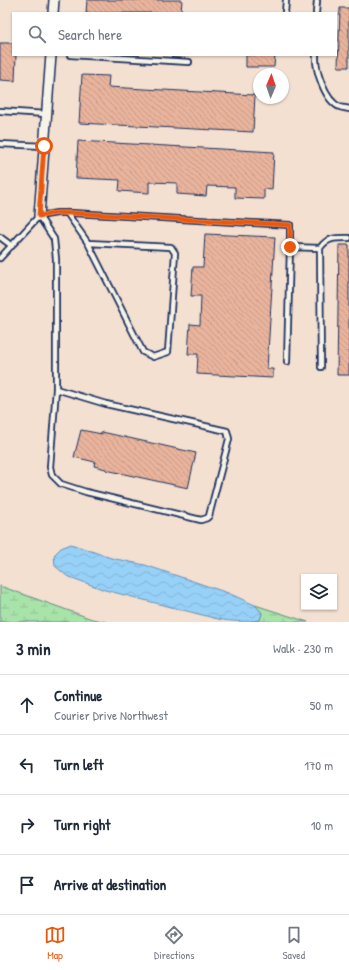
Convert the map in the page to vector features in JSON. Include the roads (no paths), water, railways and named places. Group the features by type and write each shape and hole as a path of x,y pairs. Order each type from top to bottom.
{"street":[{"path":"53,12 54,0"},
{"path":"39,216 50,56"}],"lane":[{"path":"285,12 286,0"},
{"path":"316,12 317,1"},
{"path":"87,56 189,62"},
{"path":"316,56 320,78 326,95 340,107 349,109"},
{"path":"0,111 46,114"},
{"path":"0,144 44,146"},
{"path":"67,213 88,243 143,352 153,357 168,352 175,253 171,248 88,243"},
{"path":"0,258 39,216 67,213 290,225 287,362"},
{"path":"39,216 54,239 56,252 56,389 50,467 52,475 61,484 86,492 200,520 209,516 229,438 227,431 106,404 56,389"},
{"path":"0,237 12,246"},
{"path":"321,367 320,248 325,241 334,238 349,238"},
{"path":"290,247 320,248"}],"water":[{"path":"71,544 111,558 145,565 228,593 255,605 262,613 260,620 228,621 218,619 105,590 67,576 55,566 54,555 61,548"}]}
